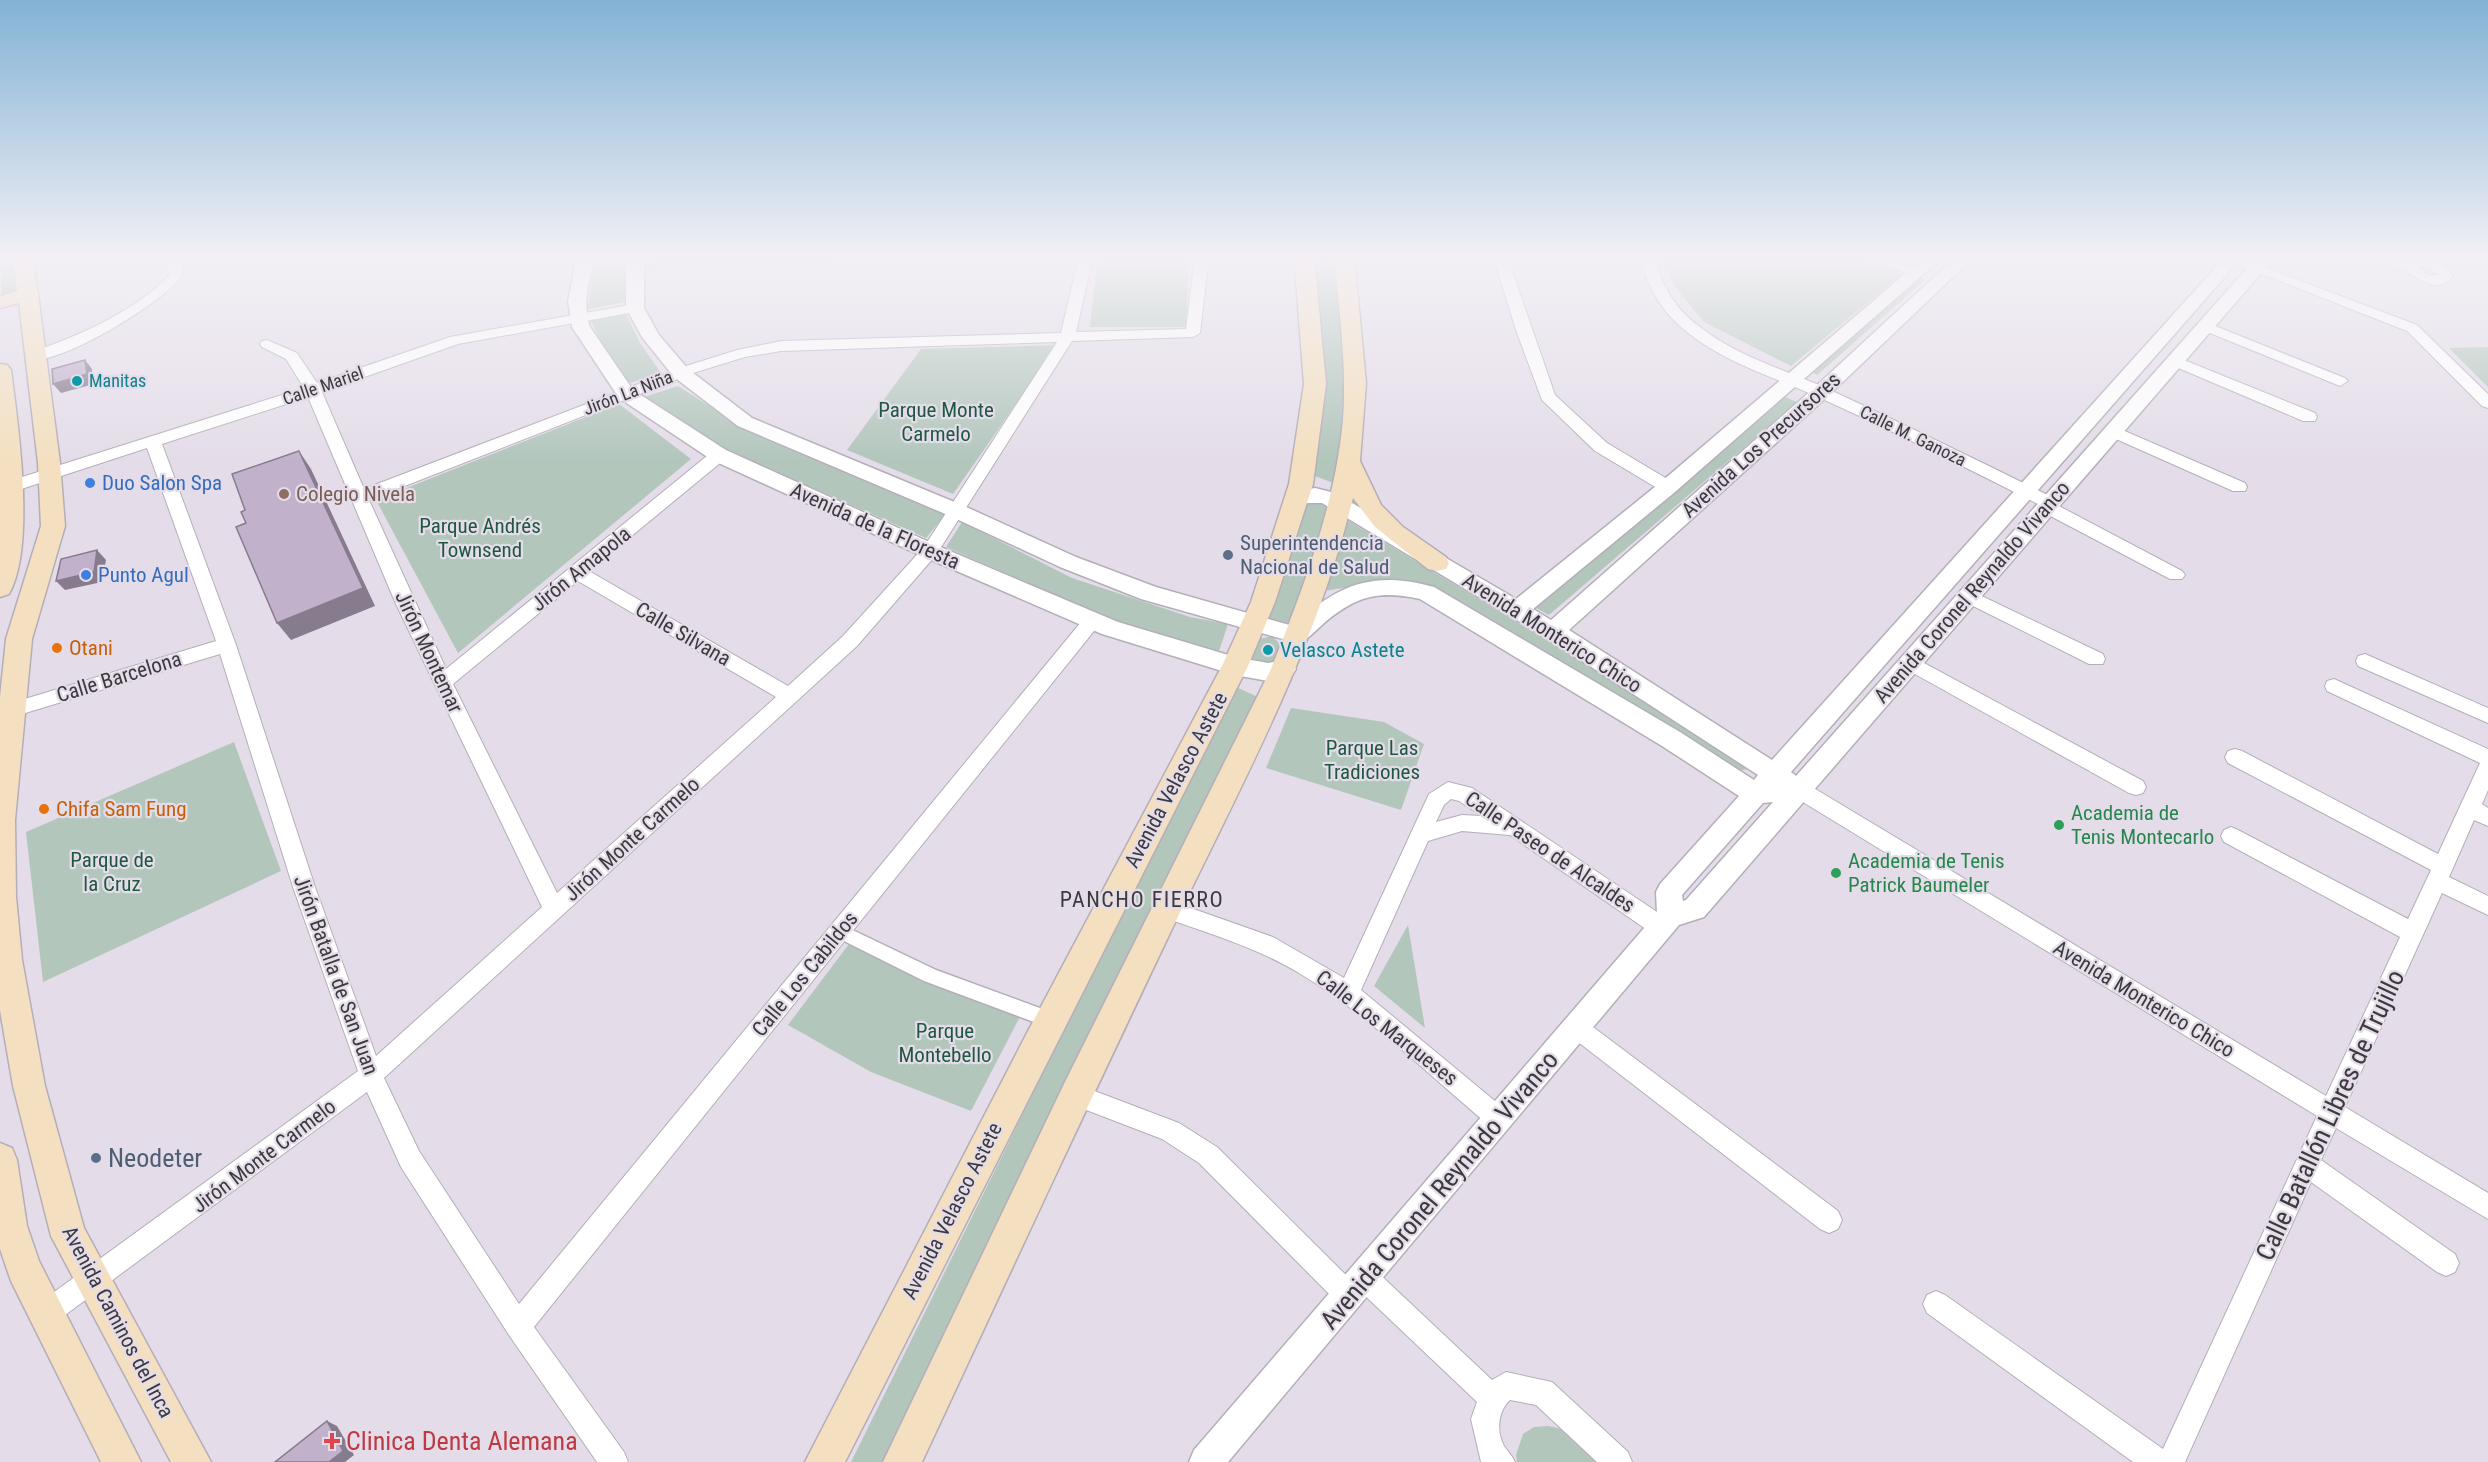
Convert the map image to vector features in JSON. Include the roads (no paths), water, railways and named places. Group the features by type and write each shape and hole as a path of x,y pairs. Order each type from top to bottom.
{"main road":[{"name":"Avenida Caminos del Inca","path":"31,324 50,475 53,526 19,639 1,820 4,962 29,1086 58,1202 69,1236 192,1462"},
{"name":"Avenida Velasco Astete","path":"824,1462 1050,1020 1235,666 1254,624 1297,498 1315,384 1310,324"},
{"path":"902,1462 1284,669 1340,506 1348,458 1355,384 1350,324"},
{"path":"0,588 8,548 5,488 10,453 1,383"},
{"path":"1348,458 1356,486 1366,506 1390,529 1437,563"},
{"path":"0,1160 10,1226 24,1268 122,1462"}],"street":[{"path":"34,356 81,341 112,324"},
{"name":"Calle Mariel","path":"5,488 313,390 455,340 542,324"},
{"name":"Avenida de la Floresta","path":"581,324 626,394 719,455 930,551 1092,621 1235,666 1268,672 1284,669"},
{"name":"Avenida de la Floresta","path":"644,324 651,337 681,373 745,422 957,511 1068,562 1149,593 1297,635"},
{"name":"Jirón Monte Carmelo","path":"48,1312 94,1281 371,1075 850,641 930,551 1068,336 1071,324"},
{"name":"Jirón La Niña","path":"358,498 681,373 742,352 781,346 1193,333 1194,324"},
{"path":"1521,324 1548,397 1600,447 1668,487"},
{"name":"Calle M. Ganoza","path":"1688,324 1728,351 1821,392 2026,491 2176,575"},
{"name":"Avenida Los Precursores","path":"1517,610 1668,487 1857,324"},
{"name":"Avenida Los Precursores","path":"1552,631 1821,392 1894,324"},
{"name":"Avenida Coronel Reynaldo Vivanco","path":"1665,921 1669,892 2173,324"},
{"path":"2403,324 2412,328 2488,403"},
{"path":"2205,326 2340,381"},
{"name":"Avenida Coronel Reynaldo Vivanco","path":"1206,1462 1577,1028 1665,921 1695,909 2205,326"},
{"name":"Jirón Montemar","path":"267,344 292,356 313,390 358,498 443,682 554,910"},
{"path":"2136,367 2168,369 2309,417"},
{"path":"2113,431 2239,487"},
{"name":"Jirón Batalla de San Juan","path":"153,442 227,645 304,887 371,1075 410,1159 518,1326 614,1462"},
{"name":"Jirón Amapola","path":"443,682 719,455"},
{"name":"Avenida Monterico Chico","path":"1297,498 1323,496 1517,610 1800,790 2488,1207"},
{"name":"Calle Silvana","path":"577,572 790,696"},
{"name":"Avenida Monterico Chico","path":"1297,635 1336,599 1354,591 1390,587 1426,593 1671,739 1756,794"},
{"path":"1969,596 2096,659"},
{"name":"Calle Los Cabildos","path":"518,1326 1092,621"},
{"name":"Calle Barcelona","path":"12,710 227,645"},
{"path":"2365,661 2488,716"},
{"path":"1911,663 2136,787"},
{"path":"2334,686 2488,758"},
{"path":"2235,757 2441,874 2488,906"},
{"name":"Calle Batallón Libres de Trujillo","path":"2170,1462 2441,874 2480,813 2488,768"},
{"name":"Calle Paseo de Alcaldes","path":"1348,993 1436,800 1448,790 1465,794 1516,829 1665,921"},
{"path":"1756,794 1800,790"},
{"path":"1420,835 1462,823 1516,829"},
{"path":"2231,836 2413,933"},
{"name":"Calle Los Marqueses","path":"1168,909 1265,944 1307,966 1348,993 1499,1119"},
{"path":"840,931 930,976 1050,1020"},
{"path":"1577,1028 1829,1220"},
{"path":"1077,1095 1170,1131 1208,1155 1357,1287 1492,1398"},
{"path":"2308,1165 2446,1263"},
{"path":"1936,1304 2157,1462"},
{"path":"1501,1462 1491,1452 1485,1419 1492,1398 1506,1386 1542,1392 1618,1462"}],"place":[{"name":"Manitas","path":"77,381"},
{"name":"Duo Salon Spa","path":"90,483"},
{"name":"Colegio Nivela","path":"284,494"},
{"name":"Superintendencia Nacional de Salud","path":"1228,555"},
{"name":"Punto Agul","path":"86,575"},
{"name":"Otani","path":"57,648"},
{"name":"Velasco Astete","path":"1268,650"},
{"name":"Chifa Sam Fung","path":"44,809"},
{"name":"Academia de Tenis Montecarlo","path":"2059,825"},
{"name":"Academia de Tenis Patrick Baumeler","path":"1836,873"},
{"name":"Neodeter","path":"96,1158"},
{"name":"Clinica Denta Alemana","path":"332,1441"}],"district":[{"name":"PANCHO FIERRO","path":"1142,899"}],"park label":[{"name":"Parque Monte Carmelo","path":"936,422"},
{"name":"Parque Andrés Townsend","path":"480,538"},
{"name":"Parque Las Tradiciones","path":"1372,760"},
{"name":"Parque de la Cruz","path":"112,872"},
{"name":"Parque Montebello","path":"945,1043"}]}
